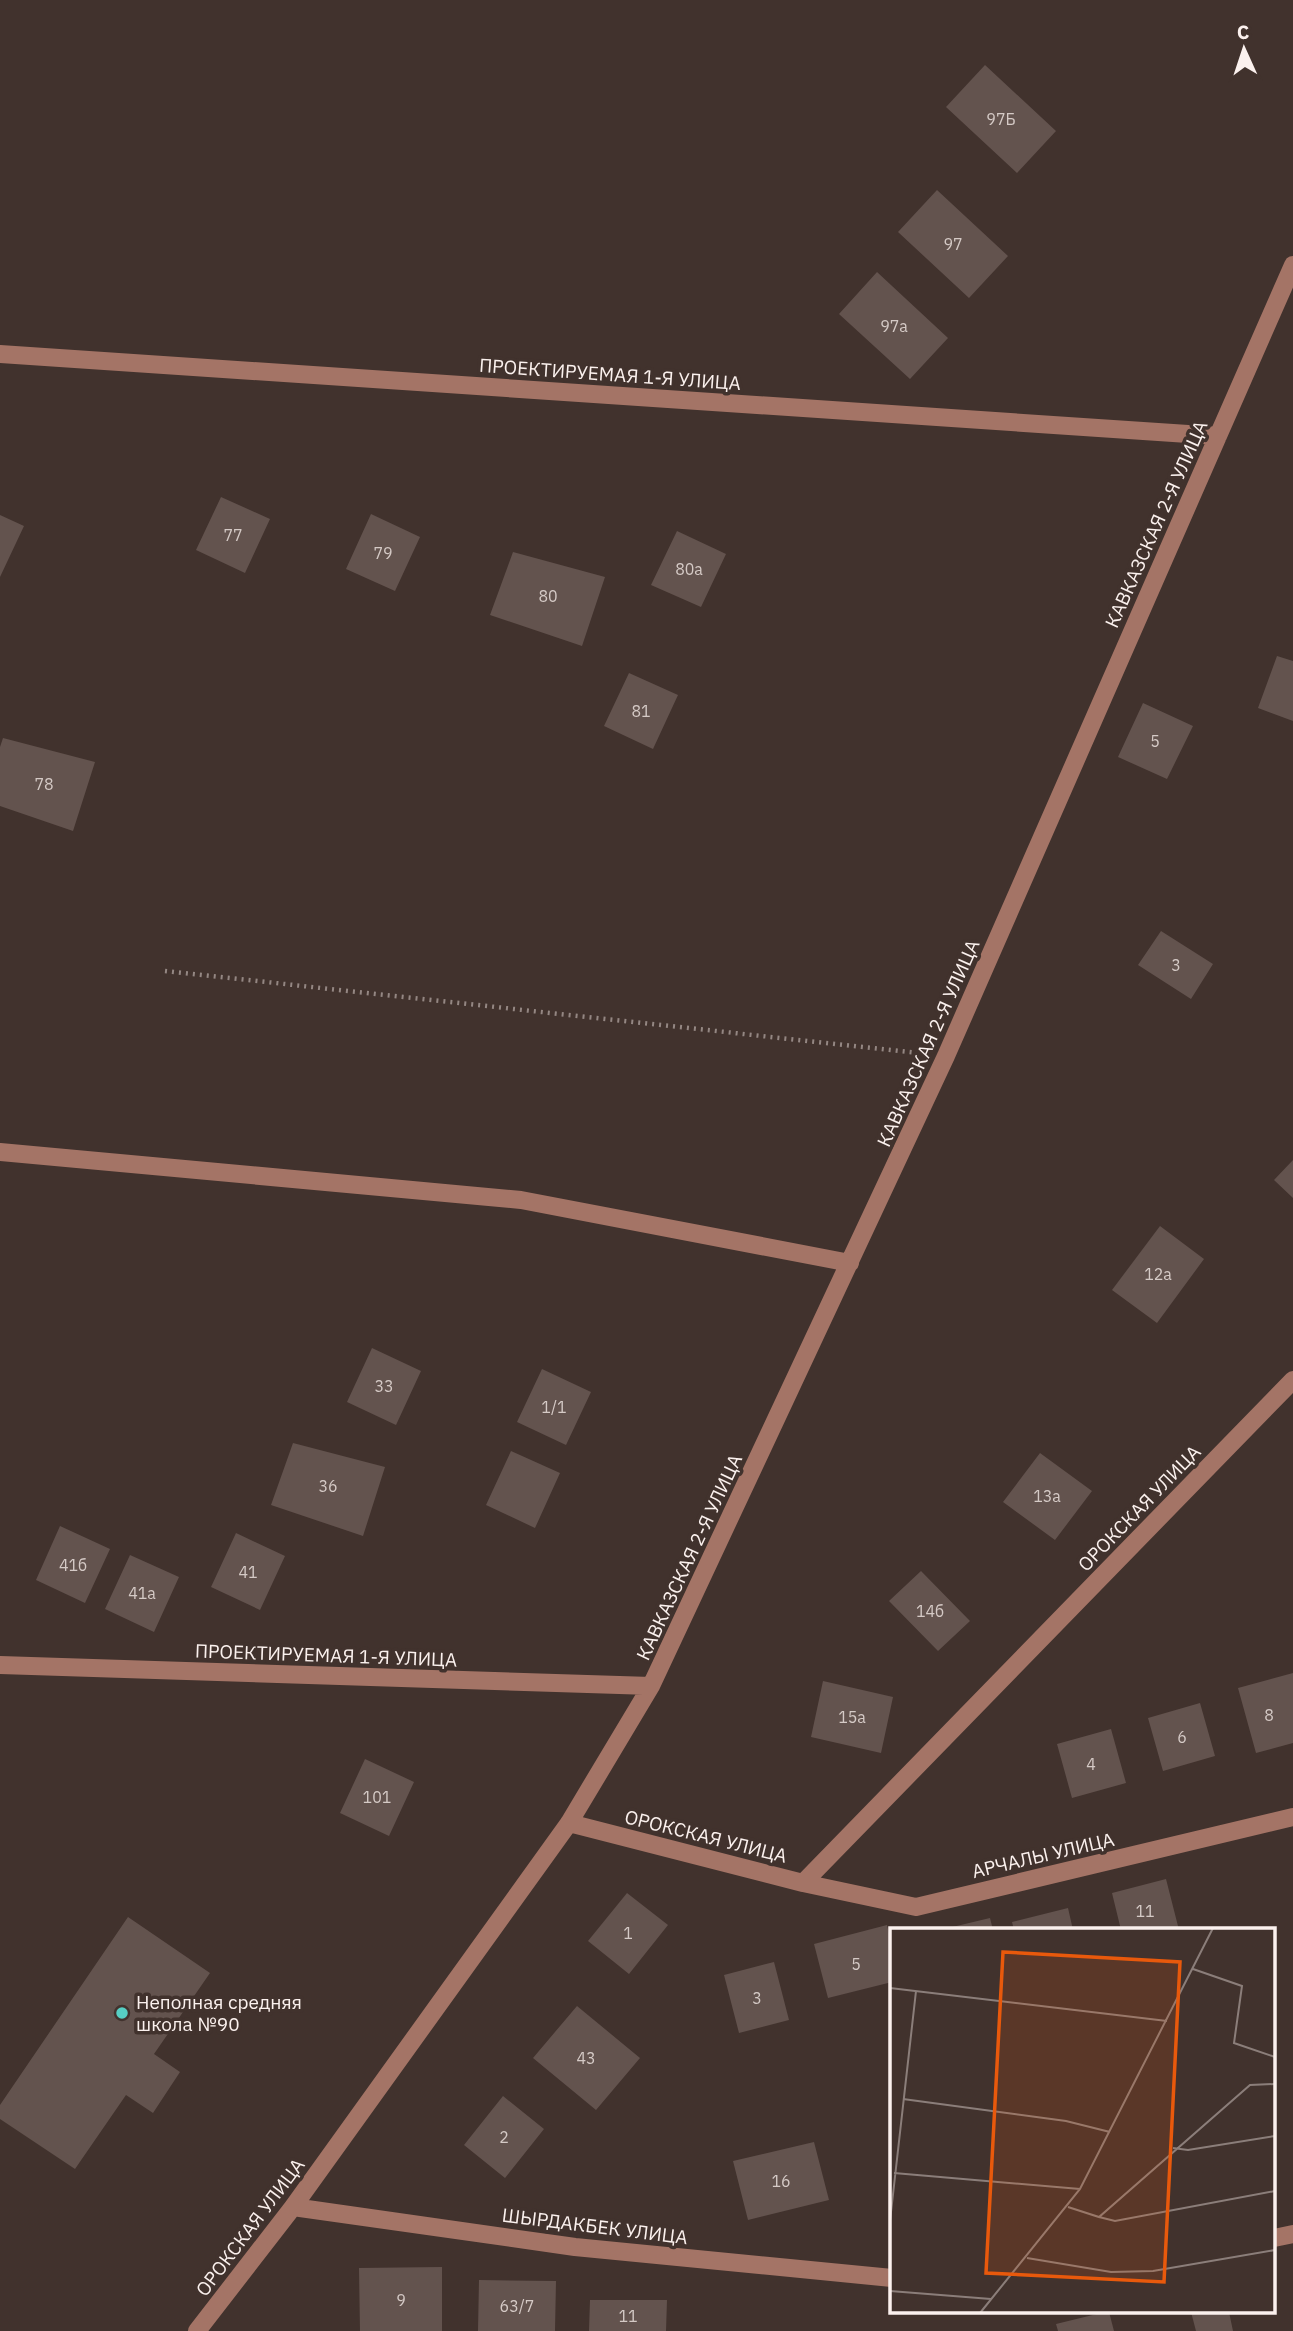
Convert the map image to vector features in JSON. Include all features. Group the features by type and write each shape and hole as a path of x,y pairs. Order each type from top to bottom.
{"street":[{"name":"КАВКАЗСКАЯ 2-Я УЛИЦА","path":"569,1823 651,1686 850,1263 946,1056 1293,265"},
{"name":"ПРОЕКТИРУЕМАЯ 1-Я УЛИЦА","path":"0,354 1218,436"},
{"path":"0,1152 520,1200 850,1263"},
{"name":"ОРОКСКАЯ УЛИЦА","path":"197,2331 293,2207 569,1823 803,1883 1293,1380"},
{"name":"ПРОЕКТИРУЕМАЯ 1-Я УЛИЦА","path":"0,1665 651,1686"},
{"name":"АРЧАЛЫ УЛИЦА","path":"803,1883 916,1907 1293,1817"},
{"name":"ШЫРДАКБЕК УЛИЦА","path":"293,2207 575,2247 890,2278"}],"path":[{"path":"165,971 946,1056"}],"building":[{"path":"985,65 1056,131 1017,173 946,107"},
{"path":"937,190 1008,256 969,298 898,232"},
{"path":"877,272 948,338 910,379 839,314"},
{"path":"221,497 270,519 245,573 196,550"},
{"path":"371,514 420,537 395,591 346,569"},
{"path":"0,515 24,526 0,577"},
{"path":"677,531 726,554 701,607 651,585"},
{"path":"513,552 605,577 582,646 490,615"},
{"path":"1277,656 1293,661 1293,721 1258,708"},
{"path":"629,673 678,695 653,749 604,726"},
{"path":"1143,703 1193,726 1167,779 1118,757"},
{"path":"3,738 95,762 73,831 0,806 0,747"},
{"path":"1161,931 1213,964 1191,999 1138,965"},
{"path":"1293,1160 1293,1198 1274,1180"},
{"path":"1160,1226 1204,1259 1157,1323 1112,1290"},
{"path":"372,1348 421,1371 396,1425 347,1402"},
{"path":"542,1369 591,1392 566,1445 517,1422"},
{"path":"293,1443 385,1467 363,1536 271,1505"},
{"path":"511,1451 560,1473 535,1528 486,1505"},
{"path":"1040,1453 1092,1491 1055,1540 1003,1502"},
{"path":"60,1526 110,1549 85,1603 36,1580"},
{"path":"236,1533 285,1556 260,1610 211,1587"},
{"path":"130,1555 179,1577 154,1632 105,1609"},
{"path":"921,1571 970,1621 938,1651 889,1601"},
{"path":"1293,1673 1293,1743 1256,1753 1238,1688"},
{"path":"823,1681 893,1697 881,1753 811,1737"},
{"path":"1200,1703 1215,1756 1163,1771 1148,1718"},
{"path":"1111,1729 1126,1783 1072,1798 1057,1744"},
{"path":"365,1759 414,1782 389,1836 340,1813"},
{"path":"1166,1879 1178,1928 1121,1928 1112,1893"},
{"path":"627,1893 668,1925 629,1974 588,1941"},
{"path":"1068,1908 1073,1928 1014,1928 1012,1922"},
{"name":"Неполная средняя школа №90","path":"128,1917 210,1973 154,2054 180,2072 153,2113 126,2095 75,2169 0,2119 0,2105"},
{"path":"990,1918 992,1928 948,1928"},
{"path":"887,1925 890,1938 890,1982 828,1998 814,1944"},
{"path":"774,1962 789,2020 739,2033 724,1975"},
{"path":"577,2006 640,2058 596,2110 533,2058"},
{"path":"503,2096 544,2129 505,2178 464,2145"},
{"path":"814,2142 829,2200 748,2220 733,2161"},
{"path":"442,2267 442,2331 360,2331 359,2268"},
{"path":"479,2280 556,2281 555,2331 478,2331"},
{"path":"590,2300 667,2300 666,2331 589,2331"},
{"path":"1097,2314 1110,2314 1114,2331 1058,2331 1056,2324"},
{"path":"1192,2314 1229,2314 1233,2331 1196,2331"}],"place":[{"name":"Неполная средняя школа №90","path":"122,2013"}]}
